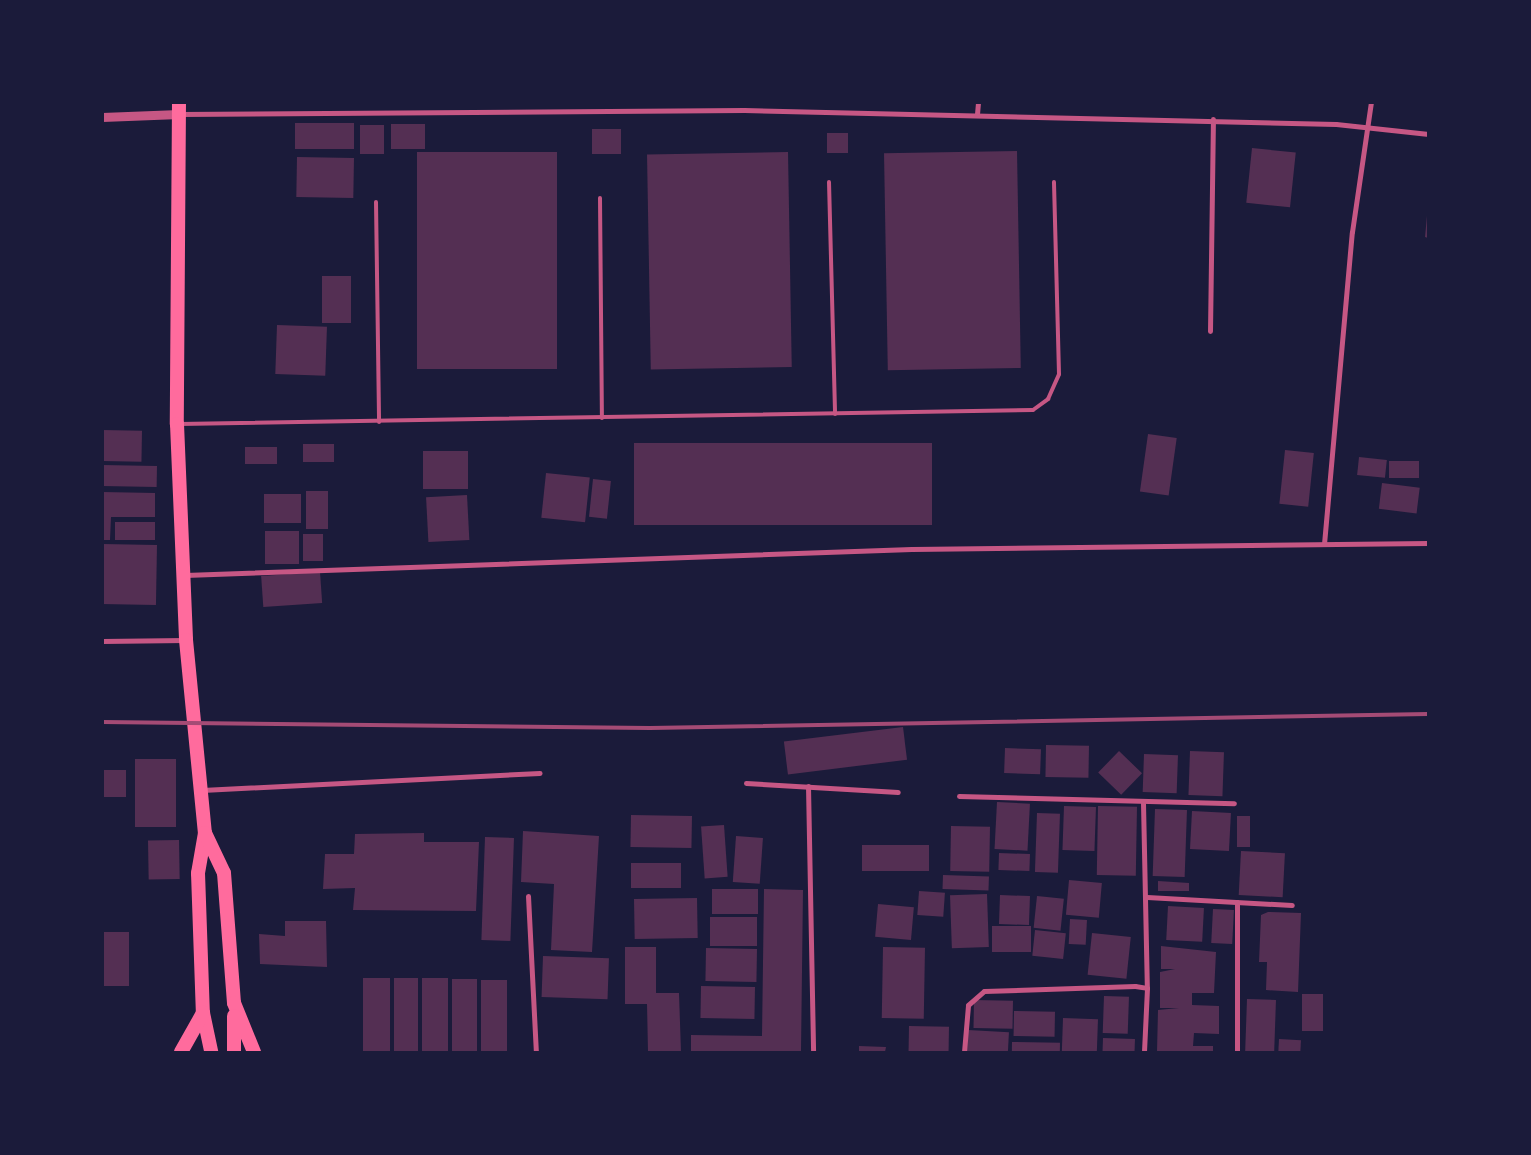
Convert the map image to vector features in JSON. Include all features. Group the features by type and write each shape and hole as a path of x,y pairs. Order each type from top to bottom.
{"highway":[{"path":"179,108 177,424 185,575 186,640 205,833 198,873 203,1013 212,1052"},
{"path":"205,833 224,873 234,1003 234,1052"},
{"path":"234,1003 254,1052"},
{"path":"181,1052 203,1013"}],"street":[{"path":"977,114 978,102"},
{"path":"1324,544 1352,232 1371,102"},
{"path":"102,117 179,108 744,110 1213,119 1368,125 1428,134"},
{"path":"1210,331 1213,119"},
{"path":"185,575 902,550 1428,543"},
{"path":"102,641 186,640"},
{"path":"202,790 540,773"},
{"path":"746,783 898,792"},
{"path":"808,786 814,1052"},
{"path":"959,796 1143,803 1234,803"},
{"path":"1143,803 1141,850 1147,897 1147,988 1144,1052"},
{"path":"528,896 536,1052"},
{"path":"1147,897 1292,906"},
{"path":"1237,902 1237,1052"},
{"path":"964,1052 968,1005 984,991 1147,988"}],"lane":[{"path":"829,182 835,414"},
{"path":"177,424 1033,410 1048,399 1059,374 1054,182"},
{"path":"600,198 602,418"},
{"path":"376,202 379,422"}],"building":[{"path":"295,123 354,123 354,149 295,149"},
{"path":"391,124 425,124 425,149 391,149"},
{"path":"360,125 384,125 384,154 360,154"},
{"path":"592,129 621,129 621,154 592,154"},
{"path":"827,133 848,133 848,153 827,153"},
{"path":"1252,148 1296,153 1290,207 1246,203"},
{"path":"1017,151 1021,368 888,370 884,153"},
{"path":"417,152 557,152 557,369 417,369"},
{"path":"788,152 792,367 651,369 647,154"},
{"path":"297,157 354,158 353,198 296,197"},
{"path":"1428,217 1428,238 1425,237"},
{"path":"322,276 351,276 351,323 322,323"},
{"path":"277,325 327,327 325,376 275,374"},
{"path":"102,430 142,431 141,462 102,461"},
{"path":"1148,434 1177,438 1169,495 1140,491"},
{"path":"634,443 932,443 932,525 634,525"},
{"path":"303,444 334,444 334,462 303,462"},
{"path":"245,447 277,447 277,464 245,464"},
{"path":"1285,450 1314,453 1308,507 1279,504"},
{"path":"423,451 468,451 468,489 423,489"},
{"path":"1359,457 1387,460 1385,478 1357,475"},
{"path":"1389,461 1419,461 1419,478 1389,478"},
{"path":"102,465 157,466 157,487 102,486"},
{"path":"546,473 590,478 585,522 541,518"},
{"path":"593,479 611,481 607,519 589,517"},
{"path":"1382,483 1420,488 1417,513 1379,509"},
{"path":"306,491 328,491 328,529 306,529"},
{"path":"102,492 155,493 155,517 111,517 110,540 102,540"},
{"path":"264,494 301,494 301,523 264,523"},
{"path":"467,495 469,540 428,542 426,497"},
{"path":"115,522 155,522 155,540 115,540"},
{"path":"265,531 299,531 299,564 265,564"},
{"path":"303,534 323,534 323,561 303,561"},
{"path":"102,544 157,545 156,605 102,604"},
{"path":"320,572 322,603 263,607 261,576"},
{"path":"903,727 907,760 788,774 784,742"},
{"path":"1046,745 1089,746 1088,778 1045,777"},
{"path":"1005,748 1041,749 1040,774 1004,773"},
{"path":"1119,751 1142,773 1121,795 1098,773"},
{"path":"1190,751 1224,752 1222,796 1188,795"},
{"path":"1144,754 1178,755 1177,793 1143,792"},
{"path":"135,759 176,759 176,827 135,827"},
{"path":"102,770 126,770 126,797 102,797"},
{"path":"997,802 1030,804 1027,851 995,849"},
{"path":"1064,806 1096,807 1094,851 1062,850"},
{"path":"1098,806 1137,807 1136,876 1097,875"},
{"path":"1155,809 1187,810 1185,877 1153,876"},
{"path":"1192,811 1231,813 1229,851 1190,849"},
{"path":"1037,813 1060,814 1058,873 1035,872"},
{"path":"631,815 692,816 691,848 630,847"},
{"path":"1237,816 1250,816 1250,847 1237,847"},
{"path":"724,825 728,877 705,878 701,827"},
{"path":"951,826 990,827 989,872 950,871"},
{"path":"523,831 599,836 592,952 551,950 554,884 521,882"},
{"path":"424,833 424,842 479,842 476,911 353,910 355,888 323,889 325,854 354,854 355,834"},
{"path":"736,836 763,838 760,884 733,882"},
{"path":"485,837 514,838 510,941 481,940"},
{"path":"179,840 180,879 149,880 148,841"},
{"path":"862,845 929,845 929,871 862,871"},
{"path":"1241,851 1285,853 1283,897 1239,895"},
{"path":"999,853 1030,854 1029,871 998,870"},
{"path":"631,863 681,863 681,888 631,888"},
{"path":"943,875 989,877 988,891 943,889"},
{"path":"1069,880 1102,883 1099,918 1066,915"},
{"path":"1158,881 1189,883 1189,891 1158,891"},
{"path":"712,889 758,889 758,914 712,914"},
{"path":"764,889 803,890 801,1052 691,1052 691,1035 762,1036"},
{"path":"919,891 945,893 943,917 917,915"},
{"path":"987,894 989,947 952,948 950,895"},
{"path":"1000,895 1030,896 1029,925 999,924"},
{"path":"1037,896 1064,899 1061,931 1034,928"},
{"path":"697,898 698,938 635,939 634,899"},
{"path":"878,904 914,907 911,940 875,937"},
{"path":"1168,906 1204,908 1202,942 1166,940"},
{"path":"1213,909 1234,910 1232,944 1211,943"},
{"path":"1268,912 1301,913 1298,992 1266,990 1267,962 1259,962 1261,915"},
{"path":"710,917 757,917 757,946 710,946"},
{"path":"1070,919 1087,920 1086,945 1069,944"},
{"path":"285,921 326,921 327,967 260,964 259,934 285,936"},
{"path":"992,926 1031,926 1031,952 992,952"},
{"path":"1035,930 1066,933 1063,959 1032,956"},
{"path":"102,932 129,932 129,986 102,986"},
{"path":"1092,933 1131,937 1126,979 1088,975"},
{"path":"1161,946 1216,952 1214,993 1192,993 1192,1005 1219,1006 1219,1034 1194,1033 1193,1046 1213,1046 1213,1052 1157,1052 1158,1010 1179,1008 1160,1008 1160,972 1175,969 1161,969"},
{"path":"625,947 656,947 656,993 679,993 681,1052 648,1052 647,1004 625,1004"},
{"path":"883,947 925,948 924,1019 882,1018"},
{"path":"706,948 757,949 756,982 705,981"},
{"path":"543,956 609,958 608,999 542,997"},
{"path":"363,978 390,978 390,1052 363,1052"},
{"path":"394,978 418,978 418,1052 394,1052"},
{"path":"422,978 448,978 448,1052 422,1052"},
{"path":"452,979 477,979 477,1052 452,1052"},
{"path":"481,980 507,980 507,1052 481,1052"},
{"path":"701,986 755,987 754,1019 700,1018"},
{"path":"1302,994 1323,994 1323,1031 1302,1031"},
{"path":"1104,996 1129,997 1128,1034 1103,1033"},
{"path":"1247,999 1276,1000 1274,1052 1245,1052"},
{"path":"974,1000 1013,1001 1013,1029 974,1028"},
{"path":"1014,1011 1055,1012 1055,1037 1014,1036"},
{"path":"1063,1018 1098,1019 1097,1052 1062,1052"},
{"path":"909,1026 949,1027 949,1052 909,1052"},
{"path":"968,1030 1009,1032 1008,1052 967,1052"},
{"path":"1103,1038 1135,1039 1135,1052 1103,1052"},
{"path":"1279,1039 1301,1040 1300,1052 1278,1052"},
{"path":"1012,1042 1060,1043 1060,1052 1012,1052"},
{"path":"859,1046 886,1047 885,1052 859,1052"}],"railway":[{"path":"102,722 650,728 1428,714"}]}
